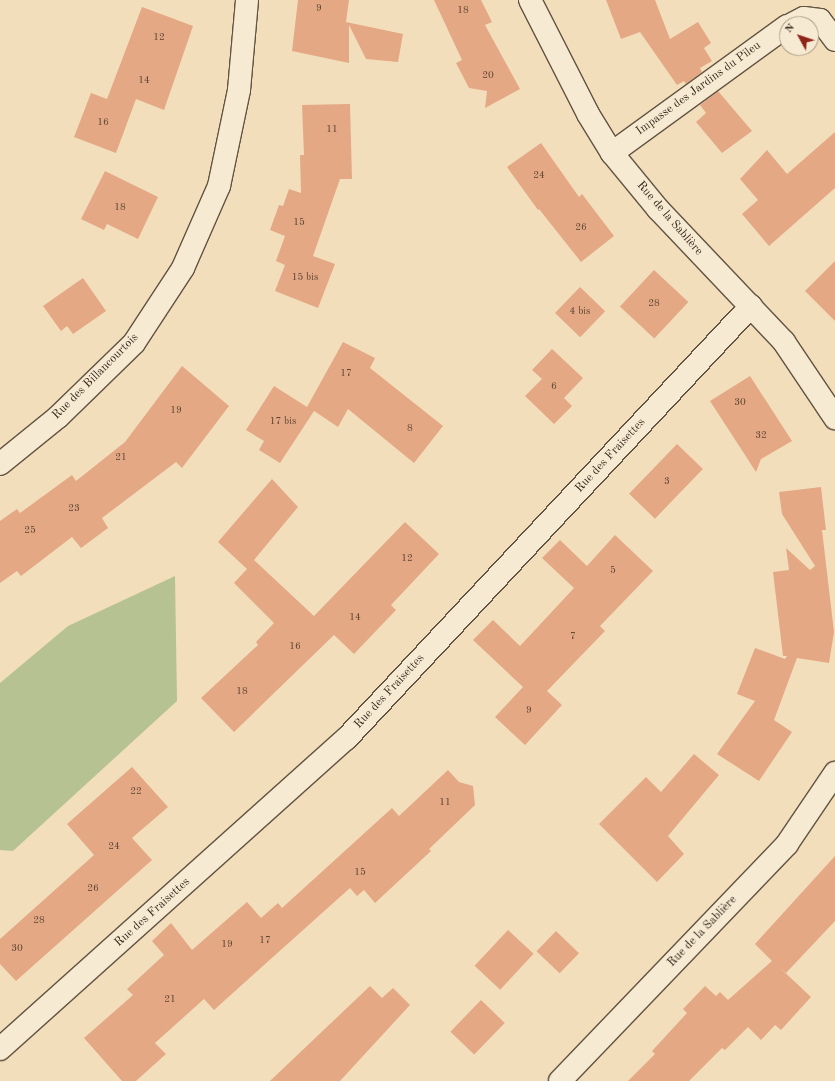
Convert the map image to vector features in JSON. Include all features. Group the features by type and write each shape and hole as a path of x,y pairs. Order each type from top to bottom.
{"street":[{"name":"Rue des Billancourtois","path":"0,464 58,417 134,343 183,268 219,186 239,90 247,0"},
{"name":"Rue de la Sablière","path":"530,0 588,114 612,153 658,209 784,342 835,418"},
{"path":"819,20 835,40"},
{"name":"Impasse des Jardins du Pileu","path":"612,153 779,32"},
{"name":"Rue des Fraisettes","path":"0,1050 346,739 751,306"},
{"name":"Rue de la Sablière","path":"560,1081 787,844 835,773"}],"green space":[{"path":"175,576 177,701 13,851 0,850 0,683 68,626"}],"building":[{"path":"298,0 349,0 346,22 403,34 398,62 366,59 349,25 349,63 292,51"},
{"path":"434,0 481,0 492,22 485,25 520,89 485,108 487,91 469,88 456,63 462,60"},
{"path":"606,0 655,0 670,39 698,22 711,43 704,48 712,61 700,68 702,72 686,84 684,81 677,85 640,32 621,39"},
{"path":"142,7 193,26 164,110 136,99 116,153 74,137 91,93 107,99"},
{"path":"718,91 752,131 722,153 696,122 706,113 700,105"},
{"path":"350,104 352,179 340,179 313,256 335,264 318,308 275,291 285,265 276,261 285,236 270,230 279,205 283,206 289,189 301,193 300,155 304,155 302,105"},
{"path":"835,132 835,188 769,246 742,214 758,200 740,179 767,150 787,174"},
{"path":"541,143 579,197 582,194 614,236 581,262 539,209 538,210 507,167"},
{"path":"105,171 158,197 138,239 107,224 104,230 81,219"},
{"path":"835,261 835,321 805,291"},
{"path":"654,270 688,302 654,339 620,307"},
{"path":"83,278 106,311 73,334 67,326 61,331 43,306"},
{"path":"580,287 605,311 580,337 555,313"},
{"path":"343,342 375,358 370,368 443,426 414,463 348,409 338,427 314,411 280,463 259,450 264,441 246,430 274,386 307,407"},
{"path":"552,349 583,378 564,398 572,406 554,424 525,396 542,379 532,370"},
{"path":"182,366 229,406 182,468 176,462 102,518 108,528 81,548 72,537 21,576 17,571 0,583 0,521 17,509 20,513 72,475 76,481 125,442"},
{"path":"750,376 792,441 761,459 756,472 710,401"},
{"path":"677,444 703,469 655,519 629,494"},
{"path":"272,479 298,507 254,560 314,616 405,522 439,554 391,605 396,610 354,654 334,635 234,732 201,698 258,645 256,642 274,623 234,583 247,569 218,542"},
{"path":"821,487 826,530 822,530 834,632 829,663 797,658 774,720 792,732 759,781 717,754 755,701 737,694 755,648 785,659 787,656 783,656 773,572 789,570 786,548 810,570 815,566 782,514 779,492"},
{"path":"615,535 653,571 600,626 605,631 547,691 562,705 525,745 495,717 523,687 473,640 493,620 520,646 574,588 542,558 560,540 587,566"},
{"path":"694,754 719,775 668,836 684,854 657,882 599,824 646,777 661,792"},
{"path":"132,767 168,807 132,838 152,860 16,981 0,964 0,939 94,855 67,824"},
{"path":"448,770 459,782 473,786 475,805 429,849 431,851 375,903 364,890 357,896 350,888 214,1010 204,999 155,1043 166,1054 136,1081 122,1081 84,1038 133,995 127,989 164,955 152,941 171,923 192,950 247,902 261,918 278,903 282,908 392,808 399,816"},
{"path":"835,856 835,921 786,973 778,966 811,997 781,1030 775,1025 761,1040 748,1027 725,1050 722,1048 689,1081 628,1081 655,1054 652,1051 687,1013 683,1009 705,986 716,996 720,992 728,1000 772,961 755,944"},
{"path":"508,930 534,954 500,990 475,966"},
{"path":"556,931 579,953 560,973 537,951"},
{"path":"370,986 382,998 393,988 410,1005 340,1081 270,1081"},
{"path":"481,1000 505,1023 474,1055 450,1032"}]}
